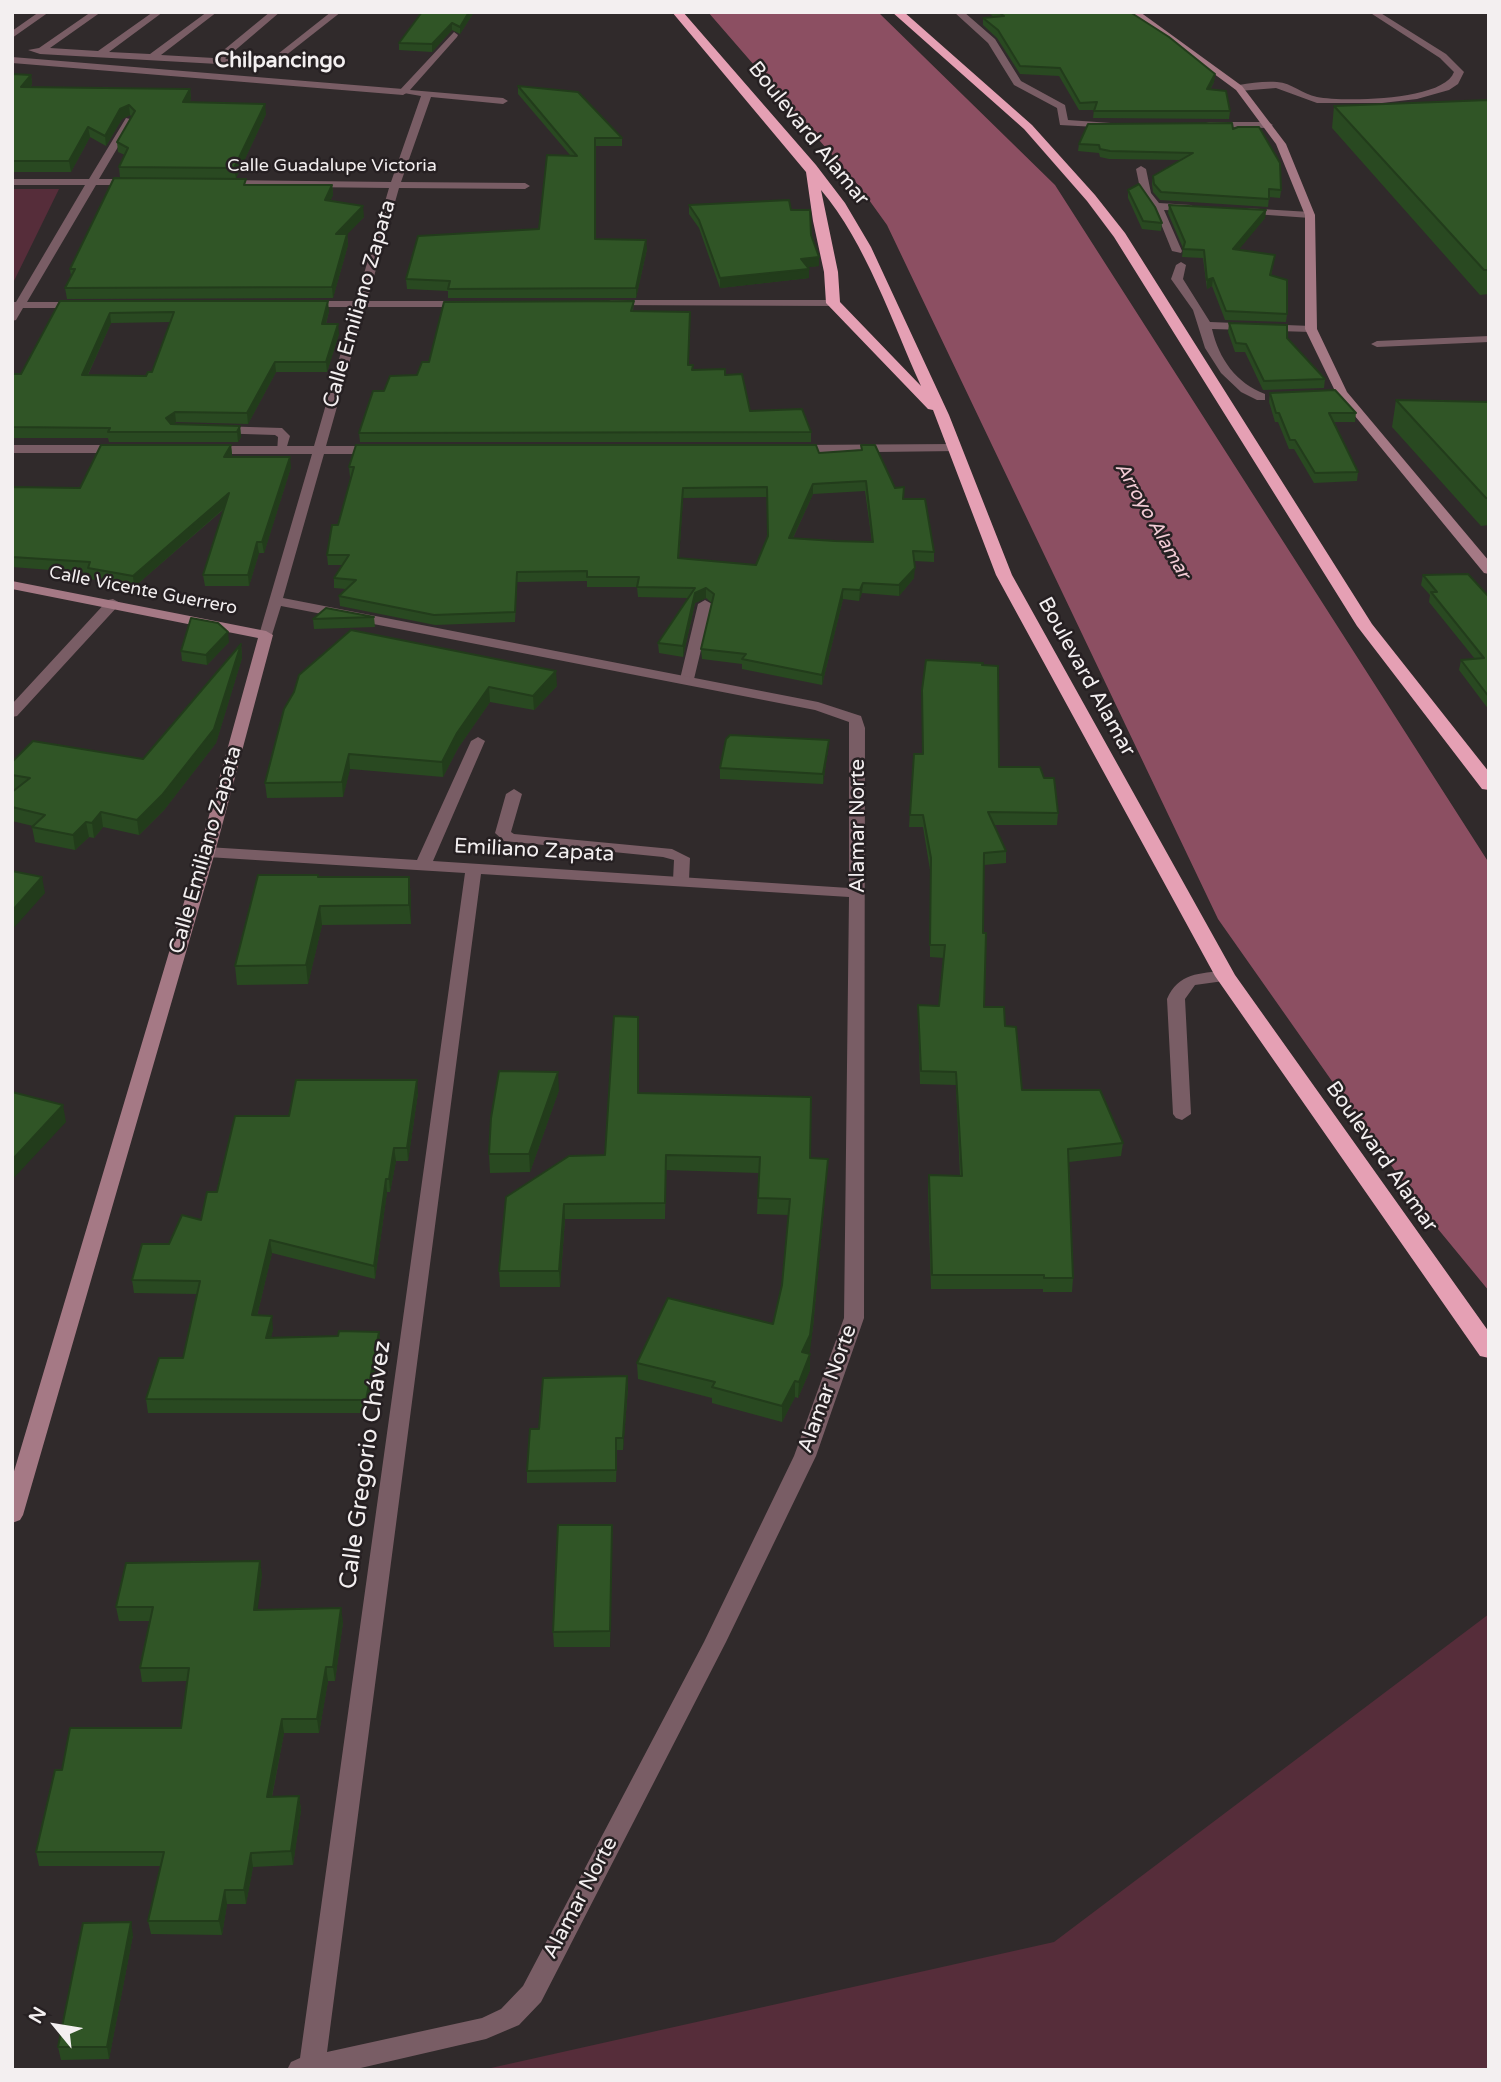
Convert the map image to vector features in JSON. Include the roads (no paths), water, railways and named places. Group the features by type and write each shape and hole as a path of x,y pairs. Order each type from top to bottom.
{"highway":[{"name":"Boulevard Alamar","path":"677,12 839,203 865,247 942,415 1004,575 1225,976 1489,1350"},
{"path":"897,12 1028,127 1091,198 1120,236 1364,626 1489,785"},
{"path":"812,169 819,221 831,272 833,303 942,415"}],"street":[{"path":"12,35 45,12"},
{"path":"40,51 97,12"},
{"path":"100,54 159,12"},
{"path":"152,57 214,12"},
{"path":"216,61 276,12"},
{"path":"325,12 336,13"},
{"path":"958,12 992,41 1017,83 1062,107 1063,123 1073,126 1128,125"},
{"path":"1134,12 1239,88 1281,144 1310,215 1311,329 1342,393 1489,570"},
{"path":"1239,88 1271,85 1287,87 1317,100 1359,100 1417,95 1448,88 1457,80 1459,72 1443,56 1373,12"},
{"path":"12,50 271,64 336,13"},
{"path":"403,92 454,35"},
{"path":"12,60 503,102"},
{"name":"Calle Emiliano Zapata","path":"14,1500 207,852 359,304 395,184 427,94"},
{"path":"12,318 16,305 129,120"},
{"path":"1198,125 1268,125"},
{"path":"1141,169 1146,192 1162,214 1177,251"},
{"path":"12,182 146,182"},
{"name":"Calle Guadalupe Victoria","path":"215,183 525,186"},
{"path":"1156,206 1206,209"},
{"path":"1231,211 1310,215"},
{"path":"1181,265 1177,279 1192,296 1206,324 1210,346 1221,367 1248,393 1261,397"},
{"path":"596,303 833,303"},
{"path":"291,304 485,304"},
{"path":"16,305 87,305"},
{"path":"1206,324 1311,329"},
{"path":"1377,344 1489,339"},
{"path":"1329,393 1342,393"},
{"path":"1221,399 1275,396"},
{"path":"201,430 278,431 284,436 281,450"},
{"path":"788,449 954,448"},
{"path":"12,449 133,449"},
{"path":"200,450 386,450"},
{"name":"Calle Vicente Guerrero","path":"12,585 266,635"},
{"path":"277,601 687,679 705,604"},
{"path":"12,713 113,603"},
{"name":"Alamar Norte","path":"306,2068 486,2028 510,2017 532,1994 715,1642 805,1456 854,1318 858,893 856,719 818,706 687,679"},
{"path":"423,866 478,741"},
{"path":"514,794 503,833 510,838 666,852 682,858 681,880"},
{"name":"Emiliano Zapata","path":"207,852 858,893"},
{"name":"Calle Gregorio Chávez","path":"306,2068 472,870"},
{"path":"1182,1114 1176,999 1179,987 1191,979 1225,976"}],"water":[{"name":"Arroyo Alamar","path":"708,12 878,12 1055,185 1489,863 1489,1291 1424,1212 1218,919 887,225 859,186"}],"district":[{"name":"Chilpancingo","path":"280,61"}]}
